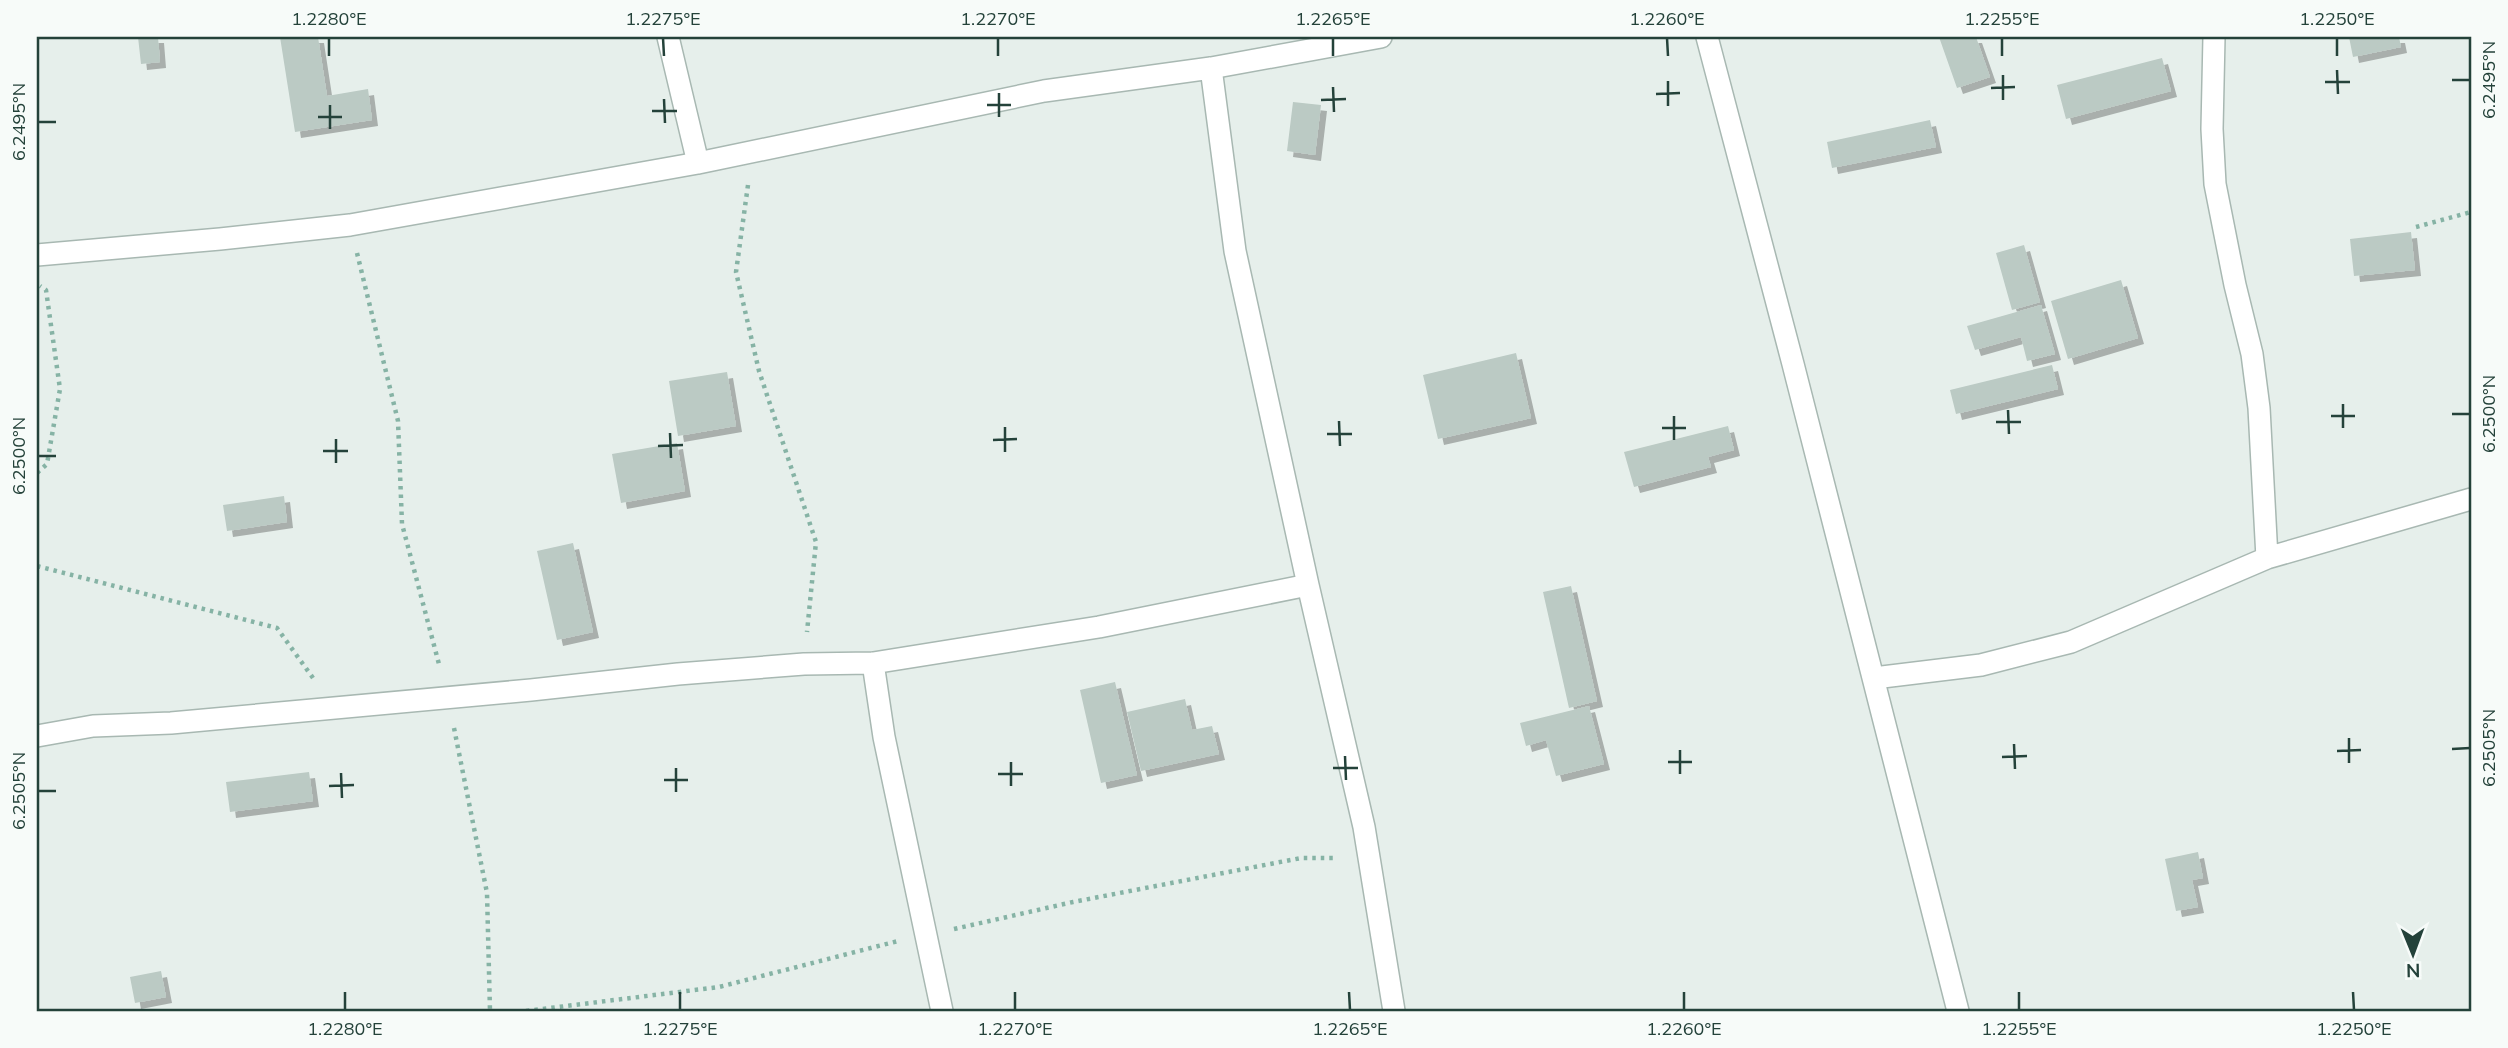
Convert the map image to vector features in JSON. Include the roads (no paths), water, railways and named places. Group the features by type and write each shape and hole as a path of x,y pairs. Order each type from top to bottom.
{"street":[{"path":"668,37 698,163"},
{"path":"37,255 350,225 698,163 1044,91 1211,68 1381,37"},
{"path":"1707,37 1958,1011"},
{"path":"2214,37 2212,129 2215,184 2252,354 2259,408 2267,558"},
{"path":"1211,68 1235,251 1370,858 1394,1011"},
{"path":"1874,678 1981,665 2071,642 2267,558 2471,499"},
{"path":"37,736 93,726 171,723 678,674 804,664 873,663 1098,626 1308,586"},
{"path":"873,663 884,737 942,1011"}]}
